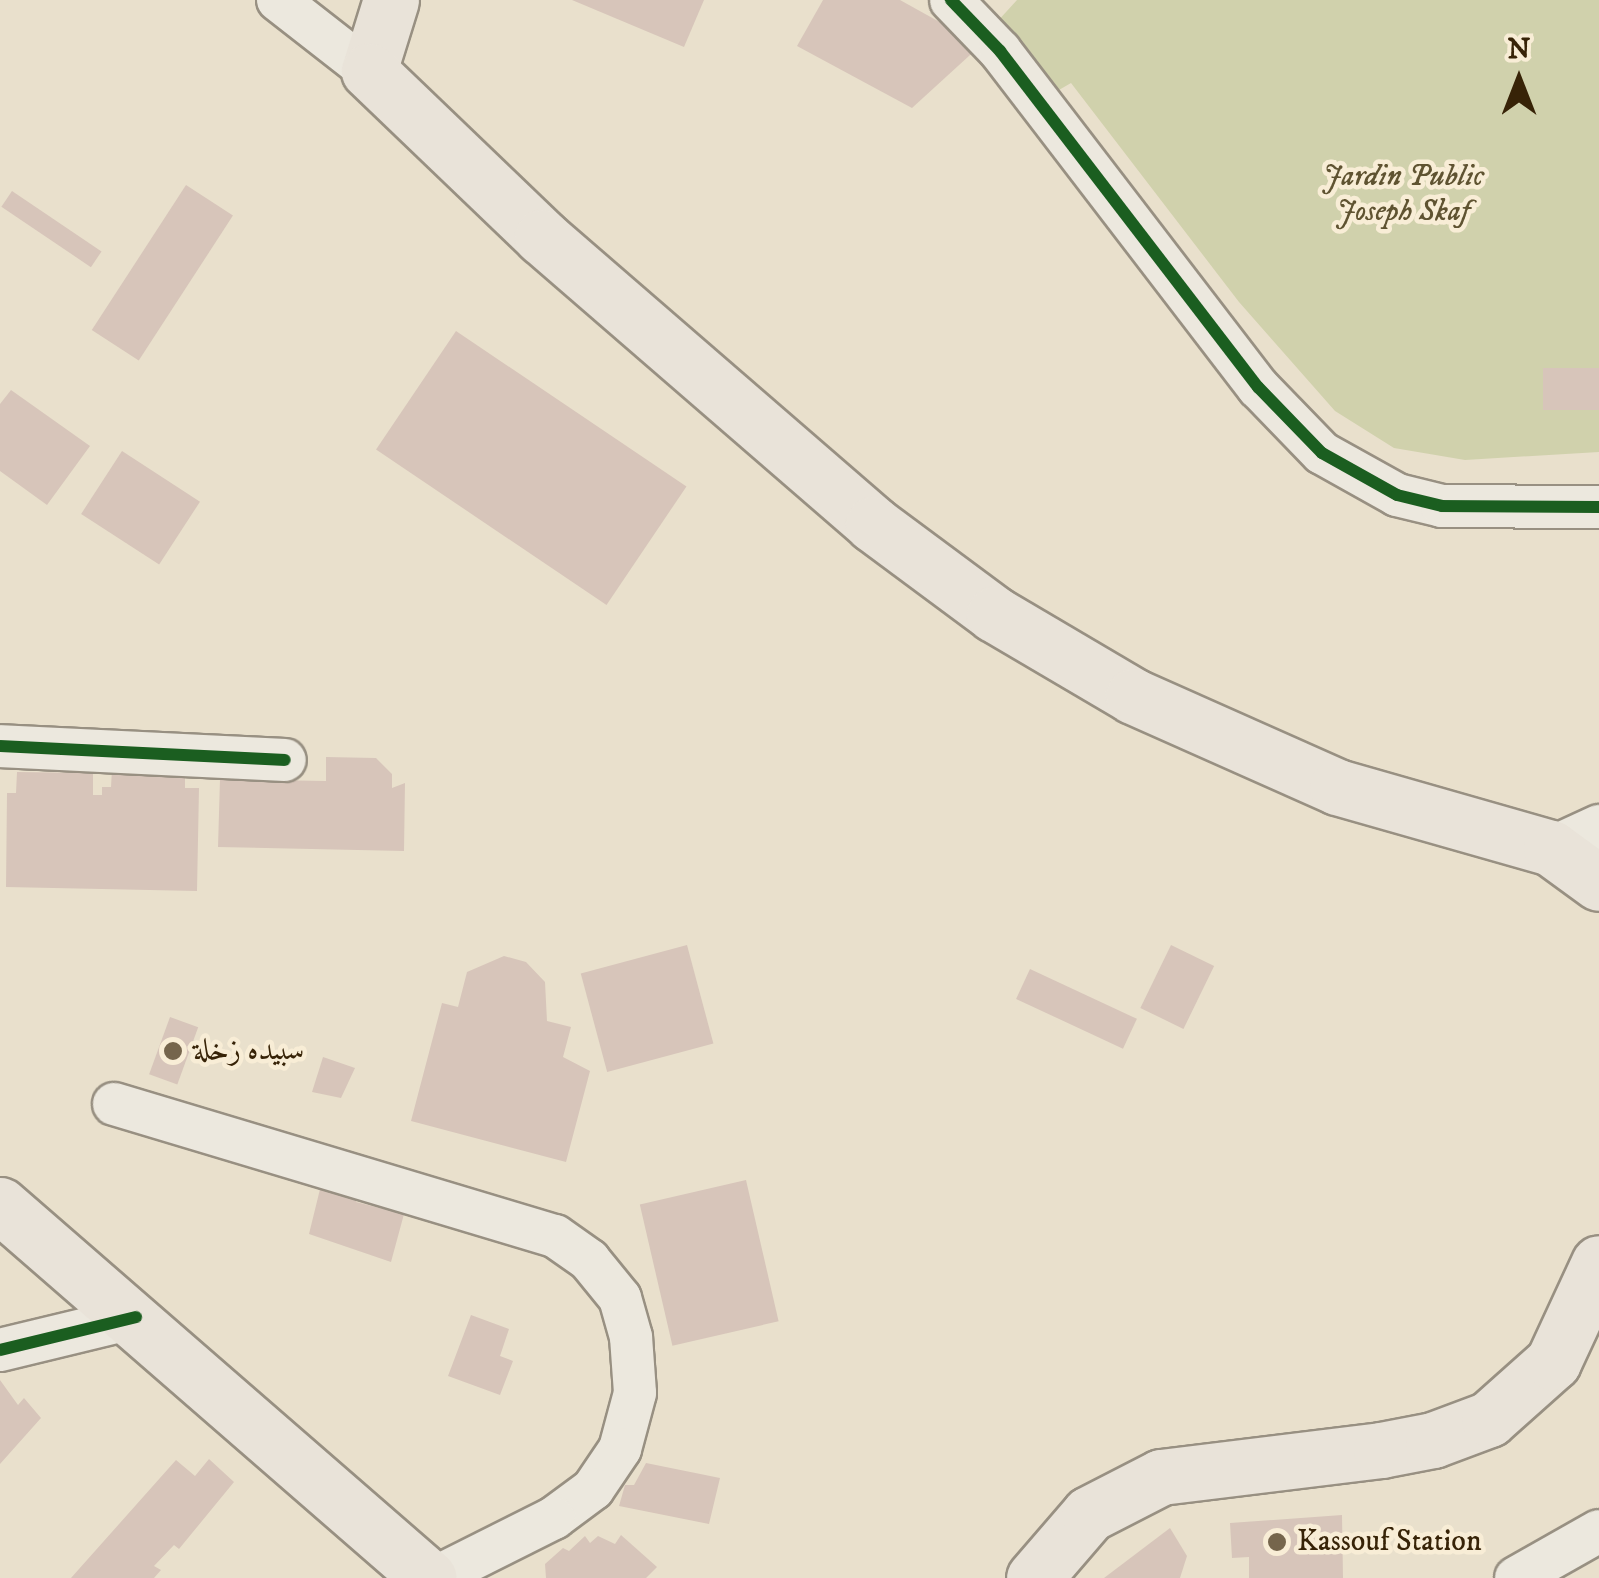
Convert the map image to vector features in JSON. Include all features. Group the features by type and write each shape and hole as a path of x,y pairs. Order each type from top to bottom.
{"highway":[{"path":"391,0 368,71 617,302 874,524 994,614 1133,696 1337,787 1575,837 1599,883"},
{"path":"0,1206 136,1317 432,1578"},
{"path":"1034,1578 1090,1514 1161,1478 1381,1450 1489,1419 1553,1362 1599,1263"}],"street":[{"path":"278,0 368,71"},
{"path":"951,0 1000,51 1268,398 1322,453 1397,496 1442,506 1597,506"},
{"path":"0,746 285,760"},
{"path":"114,1104 555,1236 589,1260 620,1298 631,1337 635,1393 620,1449 592,1489 554,1518 432,1578"},
{"path":"0,1350 136,1317"},
{"path":"1516,1578 1599,1530"}],"green space":[{"name":"Jardin Public Joseph Skaf","path":"1017,0 1599,0 1599,452 1465,460 1394,448 1335,411 1239,302 1071,83 1052,94 996,23"}],"building":[{"path":"572,0 704,0 684,47"},
{"path":"823,0 900,0 981,45 912,108 797,46"},
{"path":"186,185 233,215 139,361 92,330"},
{"path":"12,191 102,251 91,267 1,207"},
{"path":"456,331 686,486 607,605 376,450"},
{"path":"1543,368 1599,368 1599,410 1543,410"},
{"path":"11,390 90,446 47,505 0,471 0,404"},
{"path":"122,451 200,502 159,565 81,514"},
{"path":"326,757 376,758 392,774 392,788 405,783 404,851 218,847 220,779 326,781"},
{"path":"112,769 185,771 185,788 199,788 197,891 6,887 7,793 16,793 17,772 93,773 93,795 102,795 102,787 111,787"},
{"path":"687,945 713,1044 607,1072 581,973"},
{"path":"1171,945 1214,966 1183,1029 1140,1008"},
{"path":"504,956 526,962 545,982 547,1021 571,1027 563,1057 590,1071 566,1162 411,1121 442,1003 458,1007 467,972"},
{"path":"1030,969 1137,1019 1123,1049 1016,999"},
{"name":"سبيده زخلة","path":"170,1017 198,1027 177,1085 149,1074"},
{"path":"323,1057 355,1068 341,1098 312,1092"},
{"path":"746,1180 779,1321 672,1346 640,1205"},
{"path":"322,1181 359,1191 356,1202 404,1214 391,1262 309,1234"},
{"path":"471,1315 509,1329 500,1356 513,1361 500,1395 448,1376"},
{"path":"0,1380 18,1405 24,1398 41,1418 0,1464"},
{"path":"209,1459 234,1482 179,1549 174,1545 154,1566 161,1570 154,1578 71,1578 176,1460 195,1476"},
{"path":"646,1463 720,1478 709,1524 619,1506 625,1485 634,1485"},
{"path":"1342,1515 1343,1578 1249,1578 1249,1557 1232,1558 1230,1523"},
{"path":"1170,1528 1187,1556 1180,1578 1104,1578"},
{"path":"621,1535 657,1567 646,1578 546,1578 545,1564 563,1548 569,1551 585,1536 590,1543 598,1536 615,1544"}],"cycle path":[{"path":"951,0 1000,51 1258,387 1322,453 1397,495 1442,506 1599,507"},
{"path":"0,746 285,760"},
{"path":"0,1350 136,1317"}],"place":[{"name":"سبيده زخلة","path":"173,1051"},
{"name":"Kassouf Station","path":"1277,1542"}]}
